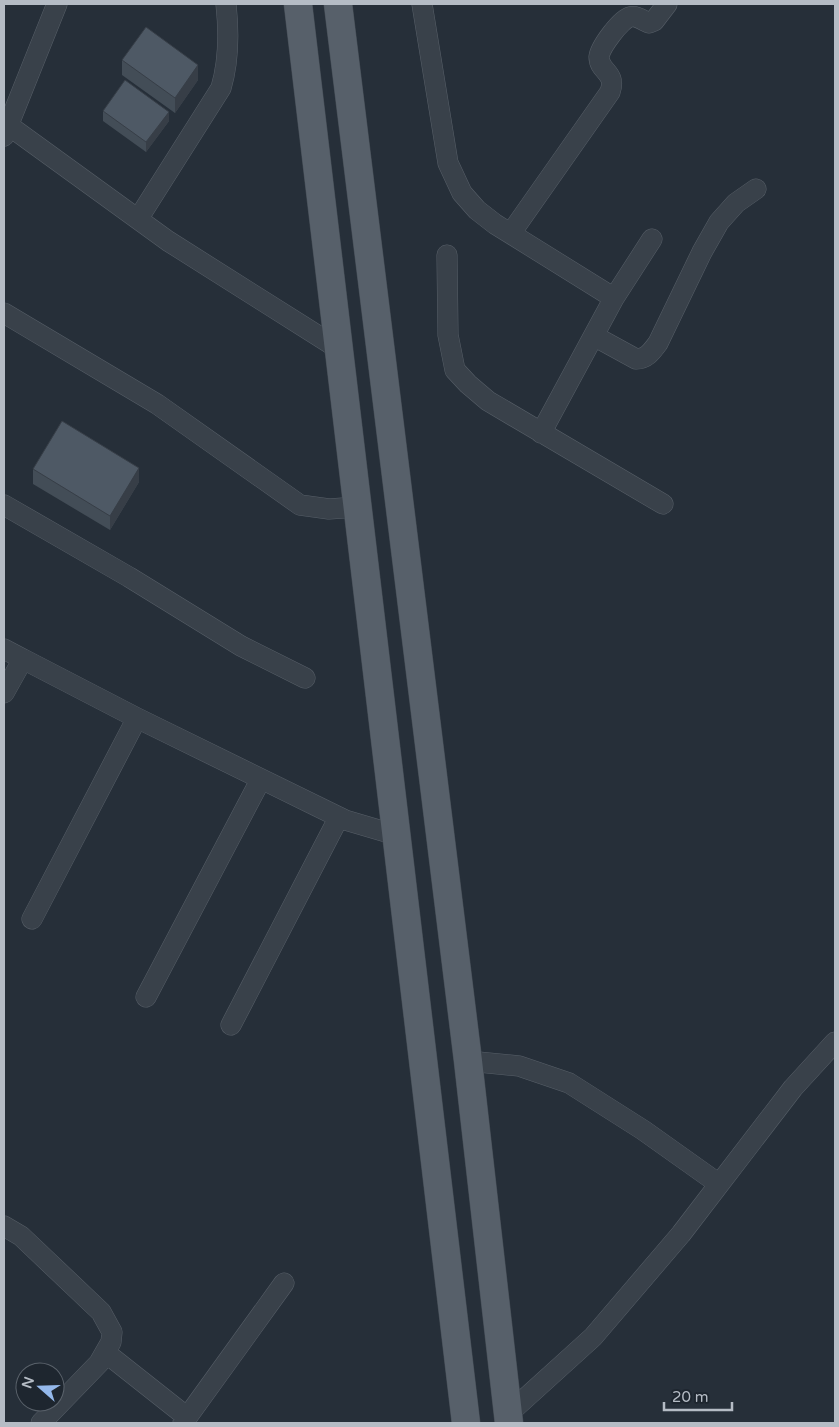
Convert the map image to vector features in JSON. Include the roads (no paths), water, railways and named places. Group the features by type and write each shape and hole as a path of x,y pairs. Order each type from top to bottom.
{"main road":[{"path":"298,4 466,1423"},
{"path":"338,4 468,1061 508,1419"}],"street":[{"path":"57,4 6,130 168,241 339,349"},
{"path":"138,219 221,88 228,46 226,4"},
{"path":"422,4 448,163 462,192 477,210 614,298"},
{"path":"511,233 610,92 612,86 610,74 600,63 599,55 602,47 622,22 630,17 636,17 649,23 654,21 667,4"},
{"path":"594,336 636,359 643,359 650,354 658,343 702,252 720,222 736,203 756,189"},
{"path":"541,432 614,298 652,239"},
{"path":"447,254 448,335 455,370 488,401 663,504"},
{"path":"4,313 158,404 300,505 329,509 357,507"},
{"path":"4,505 129,577 241,646 305,678"},
{"path":"4,649 137,718 339,817 396,835"},
{"path":"4,693 23,659"},
{"path":"32,919 137,718"},
{"path":"146,997 261,778"},
{"path":"231,1025 339,817"},
{"path":"508,1419 593,1337 681,1234 793,1088 835,1042"},
{"path":"468,1061 519,1066 569,1083 643,1130 719,1184"},
{"path":"4,1226 21,1236 101,1312 112,1332 111,1342 99,1364 41,1423"},
{"path":"106,1353 185,1420 284,1283"}]}
